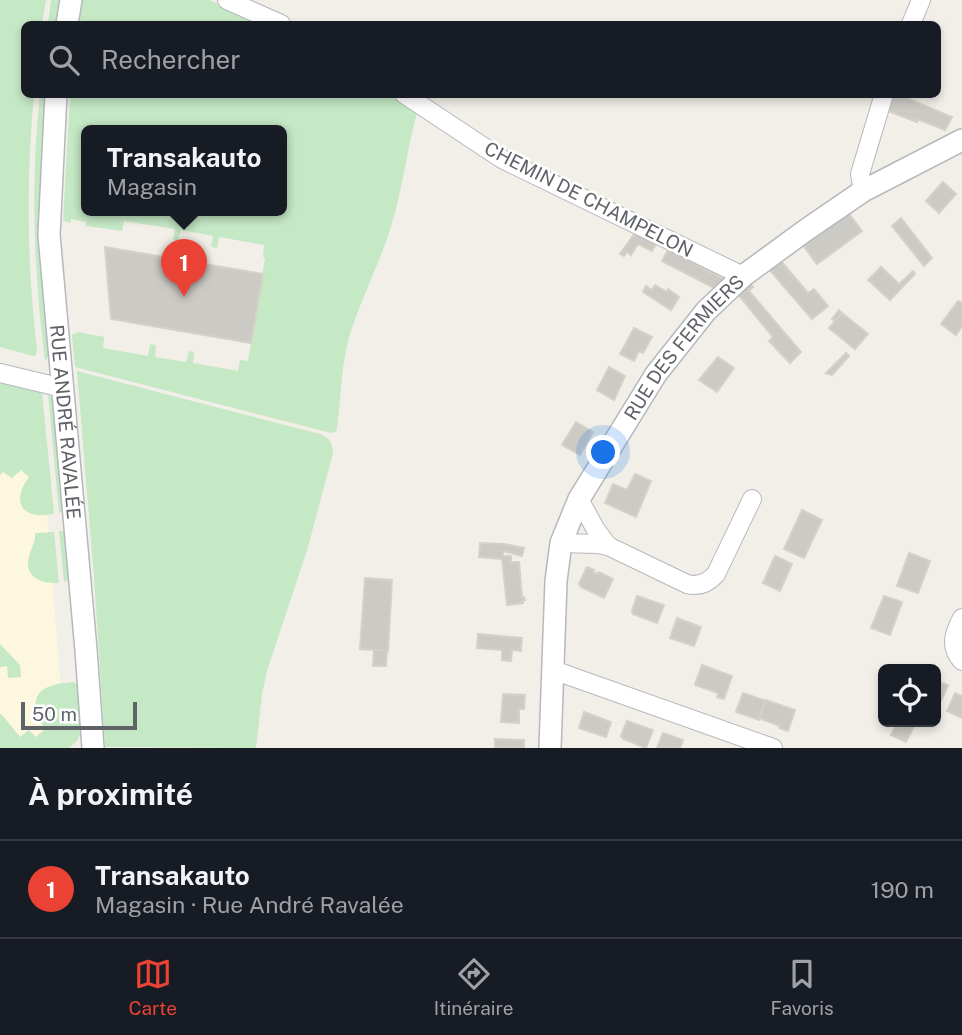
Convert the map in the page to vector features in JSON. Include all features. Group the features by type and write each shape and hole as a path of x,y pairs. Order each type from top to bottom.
{"street":[{"path":"68,21 71,0"},
{"path":"227,0 274,21"},
{"path":"912,21 921,0"},
{"name":"RUE ANDRÉ RAVALÉE","path":"57,98 50,234 93,748"},
{"name":"CHEMIN DE CHAMPELON","path":"410,98 502,159 743,276"},
{"path":"863,191 860,174 883,98"},
{"name":"RUE DES FERMIERS","path":"550,748 556,581 561,543 579,499 656,374 706,310 743,276 863,191 962,140"},
{"path":"0,373 62,388"},
{"path":"579,499 608,546"},
{"path":"561,543 608,546 687,584 700,585 716,573 751,499"},
{"path":"962,618 953,640 962,661"},
{"path":"553,670 773,748"}],"shaded area":[{"path":"0,389 38,399 65,742 0,740"}],"green space":[{"path":"0,0 46,0 42,21 21,21 21,98 34,98 29,190 31,286 37,350 33,356 0,347"},
{"path":"51,0 61,0 57,21 48,21"},
{"path":"82,0 209,0 258,21 79,21"},
{"path":"40,98 48,98 50,355 45,361 35,228"},
{"path":"70,98 394,98 417,113 392,223 347,345 335,432 75,367 72,335 78,332 104,337 103,348 148,356 150,344 156,345 155,357 186,362 189,351 194,352 193,363 238,371 240,360 248,361 265,258 264,245 219,237 217,248 211,247 213,236 181,230 178,241 173,240 175,229 124,221 122,231 86,226 86,222 71,219 71,223 63,221"},
{"path":"77,371 320,434 331,444 333,453 308,547 267,671 256,748 105,747"},
{"path":"0,381 42,392 54,514 36,515 24,509 20,499 29,477 21,470 12,478 3,472 0,475"},
{"path":"48,394 57,404 64,511 59,513"},
{"path":"59,531 69,531 71,578 64,582"},
{"path":"54,532 59,583 37,579 28,566 35,533"},
{"path":"0,644 20,665 21,677 8,678 7,666 0,667"},
{"path":"74,682 81,689 81,733 77,741 69,748 0,748 0,714 20,737 29,730 36,737 45,729 36,711 39,694 54,685"}],"building":[{"path":"892,98 907,98 952,117 945,130 888,111"},
{"path":"943,182 956,194 939,213 926,201"},
{"path":"847,211 862,231 817,264 802,244"},
{"path":"901,218 932,258 924,266 892,226"},
{"path":"635,233 656,244 652,251 638,244 631,255 627,252 624,256 620,254"},
{"path":"105,247 263,274 251,343 111,319"},
{"path":"668,250 727,281 718,290 662,261"},
{"path":"780,260 808,293 814,289 828,306 812,319 768,268"},
{"path":"881,267 899,284 913,271 915,274 890,300 868,280"},
{"path":"749,282 753,287 749,291 801,352 790,363 769,341 773,337 736,292"},
{"path":"655,285 667,292 668,289 679,297 671,310 643,292 646,286 652,290"},
{"path":"958,301 962,303 962,326 956,335 941,324"},
{"path":"839,310 842,313 835,321 832,319"},
{"path":"842,313 868,334 855,349 829,328"},
{"path":"634,328 652,337 643,353 639,351 634,361 620,354"},
{"path":"846,353 849,356 832,375 826,373"},
{"path":"718,357 734,368 717,392 699,380"},
{"path":"609,367 625,376 614,400 597,390"},
{"path":"576,422 593,432 580,455 562,445"},
{"path":"635,474 651,481 636,517 605,503 613,484 627,490"},
{"path":"802,510 822,520 804,558 784,549"},
{"path":"480,543 524,548 522,556 503,551 503,556 511,556 511,562 519,562 522,597 525,600 523,603 507,605 502,559 479,557"},
{"path":"909,553 930,561 918,593 897,586"},
{"path":"775,556 792,564 780,591 763,583"},
{"path":"587,567 613,579 604,598 579,584"},
{"path":"365,578 392,580 388,651 360,649"},
{"path":"637,596 664,605 657,623 633,614"},
{"path":"884,596 902,602 890,635 871,628"},
{"path":"677,618 701,627 694,646 670,638"},
{"path":"478,634 522,638 521,651 512,650 511,661 502,660 502,650 477,648"},
{"path":"374,650 387,651 386,666 373,666"},
{"path":"702,665 732,676 724,699 717,697 718,693 695,685"},
{"path":"941,683 948,685 941,701"},
{"path":"743,693 766,701 759,720 736,712"},
{"path":"955,693 962,696 962,718 947,711"},
{"path":"503,694 525,695 524,709 519,709 519,723 501,722"},
{"path":"766,700 795,710 788,731 759,718"},
{"path":"584,712 611,722 606,737 579,728"},
{"path":"627,721 653,730 646,748 623,739 621,736"},
{"path":"895,727 914,727 906,742 891,735"},
{"path":"663,733 683,740 680,748 657,748"},
{"path":"495,739 524,740 524,748 495,748"}],"place":[{"name":"Transakauto","path":"184,297"}]}
